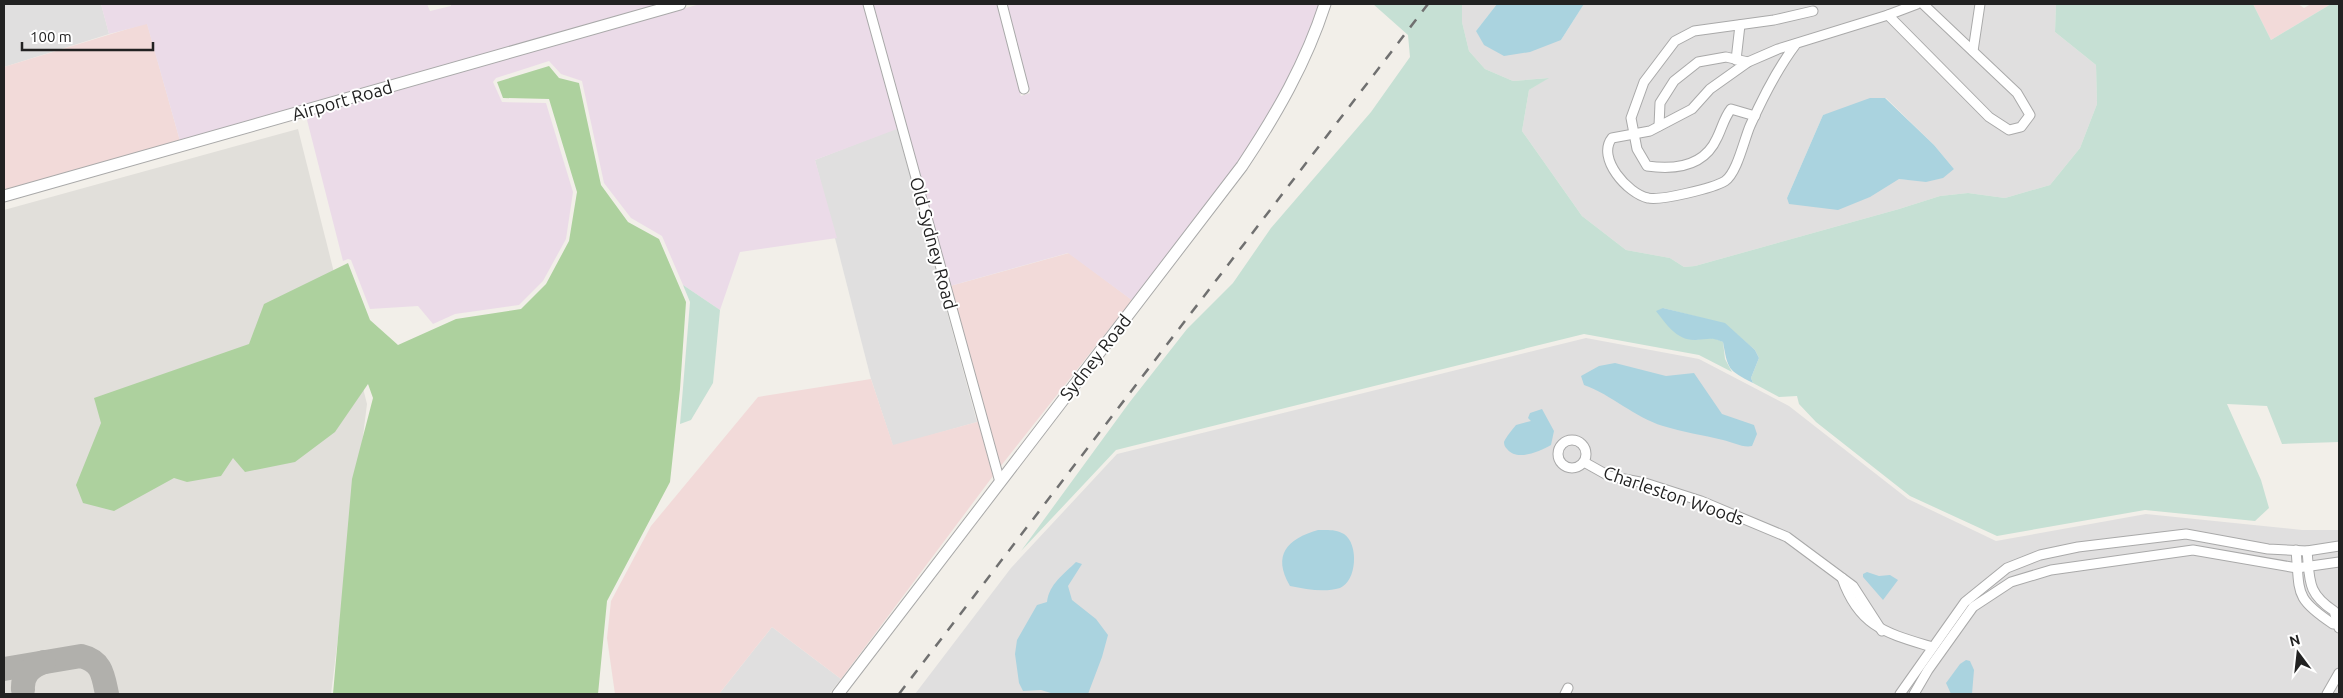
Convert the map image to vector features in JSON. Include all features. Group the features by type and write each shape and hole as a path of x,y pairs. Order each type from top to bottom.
{"street":[{"name":"Airport Road","path":"5,192 680,4"},
{"name":"Old Sydney Road","path":"868,4 1000,482"},
{"path":"1002,4 1024,90"},
{"name":"Sydney Road","path":"838,694 1242,166 1270,124 1298,74 1325,4"},
{"path":"1796,44 1782,62 1755,116 1735,166 1726,181 1704,190 1648,198 1632,190 1612,169 1607,152 1608,143 1612,138 1659,126 1692,109 1710,89 1748,62 1796,44 1917,4"},
{"path":"1888,15 1989,117 2008,130 2022,127 2030,115 2017,93 1922,4"},
{"path":"1973,51 1980,4"},
{"path":"1755,116 1731,110 1716,139 1703,158 1669,169 1647,166 1637,149 1631,118 1644,82 1674,41 1694,31 1740,25 1812,10"},
{"path":"1736,60 1741,34 1740,25"},
{"path":"1659,126 1660,103 1674,81 1698,62 1726,57 1748,62"},
{"name":"Charleston Woods","path":"1584,462 1609,476 1645,483 1701,501 1787,537 1854,586 1882,631 1932,647"},
{"path":"1900,694 1958,611 1979,589 2007,568 2040,554 2078,547 2186,534 2268,549 2307,551 2339,546"},
{"path":"1914,694 1928,670 1974,607 2011,582 2051,570 2193,550 2298,568 2339,562"},
{"path":"2296,550 2300,594 2306,604 2338,626"},
{"path":"2307,551 2312,589 2319,602 2334,611 2338,626"},
{"path":"2327,694 2339,673"}],"shaded area":[{"path":"4,4 101,4 109,34 4,67"},
{"path":"101,4 427,4 430,11 451,6 451,4 660,4 180,141 147,24 109,34"},
{"path":"700,4 863,4 899,132 897,129 815,160 837,238 740,252 720,310 683,285 662,236 631,218 604,183 582,81 561,74 549,61 496,78 493,82 502,102 546,103 573,192 566,239 543,281 519,305 455,314 433,324 418,306 370,309 351,260 343,261 306,116"},
{"path":"872,4 997,4 1021,96 1030,93 1006,4 1320,4 1294,71 1266,121 1238,164 1133,301 1068,253 950,286"},
{"path":"1462,4 1497,4 1476,31 1561,40 1584,4 2056,4 2055,32 2096,65 2097,104 2080,148 2050,185 2005,198 1968,193 1940,196 1695,266 1684,267 1670,258 1626,250 1582,216 1522,131 1529,90 1548,78 1513,81 1485,69 1469,51 1462,22","holes":["1886,98 1934,145 1954,169 1911,180 1899,179 1787,198 1823,115"]},
{"path":"2253,4 2298,4 2304,8 2311,4 2331,4 2271,40"},
{"path":"147,23 180,141 4,190 4,67"},
{"path":"897,128 977,422 893,446 871,379 815,160"},
{"path":"298,129 367,404 331,694 4,694 4,210"},
{"path":"1069,253 1132,300 1000,467 950,286"},
{"path":"1586,338 1699,359 1789,406 1908,499 1996,541 2146,514 2302,530 2339,530 2339,694 915,694 1011,568 1117,454"},
{"path":"871,379 893,445 977,422 975,408 993,476 841,679 772,627 719,694 615,694 607,638 611,601 651,526 758,397"},
{"path":"772,627 841,679 829,694 719,694"}],"green space":[{"path":"1373,4 1462,4 1462,22 1469,51 1485,69 1513,81 1549,78 1529,90 1522,131 1582,216 1626,250 1670,258 1684,267 1695,266 1940,196 1968,193 2005,198 2050,185 2080,148 2097,104 2096,65 2055,32 2056,4 2253,4 2271,40 2331,4 2339,4 2339,442 2282,444 2267,406 2227,404 2261,480 2269,508 2255,521 2145,510 1997,536 1910,496 1816,422 1799,404 1797,396 1779,397 1753,383 1751,378 1759,358 1755,350 1725,324 1663,308 1694,340 1712,337 1723,342 1725,359 1732,372 1699,355 1584,334 1116,450 1021,551 1129,403 1187,329 1233,283 1271,228 1371,112 1410,57 1408,35"},
{"path":"549,66 559,78 579,83 601,185 628,222 659,239 686,302 680,389 670,482 607,601 598,694 333,694 352,479 373,398 368,384 335,432 295,462 245,472 233,458 221,476 187,482 174,478 114,511 83,503 76,485 101,423 94,398 249,344 264,304 348,263 370,320 398,345 456,319 521,309 546,284 569,241 577,192 549,99 503,98 497,82"},
{"path":"683,285 720,310 713,383 691,420 680,424 690,302"}],"water":[{"path":"1497,4 1584,4 1561,40 1530,52 1504,56 1484,45 1476,31"},
{"path":"1870,98 1885,98 1934,145 1954,169 1943,178 1926,182 1899,179 1870,197 1838,210 1789,204 1787,198 1823,115"},
{"path":"1663,308 1725,323 1755,350 1759,358 1751,378 1753,383 1730,368 1723,342 1713,339 1689,340 1683,338 1668,326 1656,311"},
{"path":"1615,363 1666,376 1694,373 1722,414 1754,425 1757,434 1752,446 1741,446 1663,426 1642,417 1604,394 1584,385 1581,376 1599,366"},
{"path":"1542,409 1554,431 1551,445 1529,454 1517,455 1511,453 1504,444 1508,436 1516,425 1531,421 1528,418 1530,413"},
{"path":"1318,530 1338,531 1349,539 1354,554 1353,570 1350,578 1340,588 1328,590 1290,586 1282,565 1286,550 1298,538"},
{"path":"1076,562 1082,564 1068,586 1072,600 1096,619 1108,635 1088,694 1054,694 1041,690 1023,691 1019,683 1015,654 1017,640 1037,605 1047,602 1054,585"},
{"path":"1867,572 1879,576 1890,575 1898,580 1883,600 1863,577 1863,574"},
{"path":"1966,660 1970,661 1974,670 1972,694 1951,694 1946,683 1960,664"}],"taxiway":[{"path":"4,669 81,656 88,658 97,665 103,675 107,694"},
{"path":"23,690 24,680 28,672 44,662"}],"railway":[{"path":"899,694 1428,4"}]}
